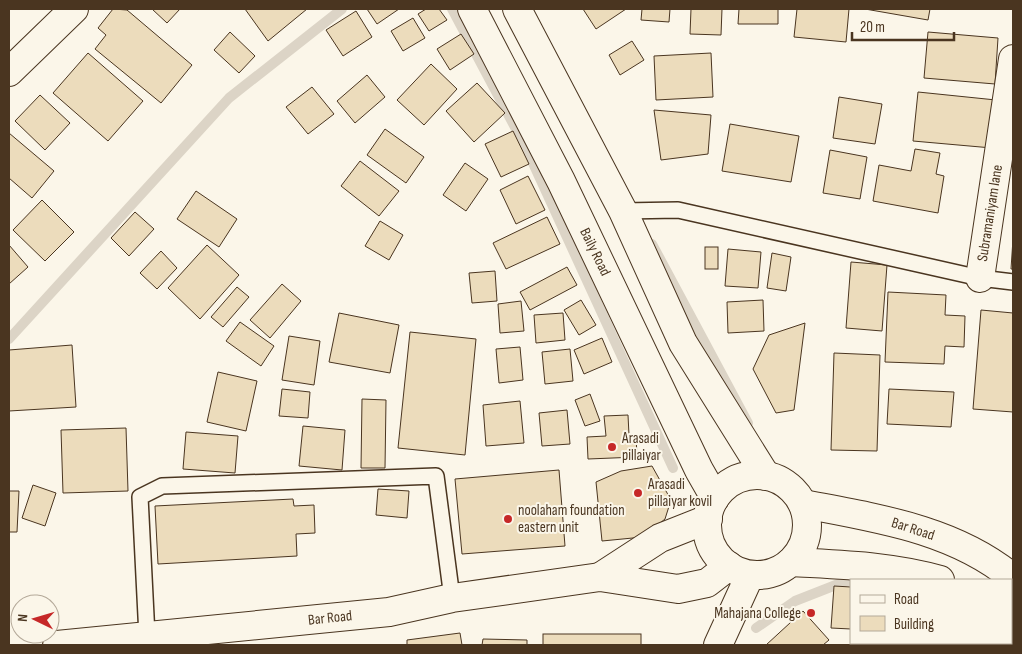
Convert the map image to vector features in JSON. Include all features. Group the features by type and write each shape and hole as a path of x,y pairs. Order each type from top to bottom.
{"main road":[{"path":"9,72 74,9"},
{"name":"Baily Road","path":"472,9 561,181 695,461 712,509"},
{"path":"517,9 623,211 683,343 766,476"},
{"name":"Subramaniyam lane","path":"980,278 1013,59"},
{"path":"752,475 766,476 781,481 794,491 803,504 807,519 806,535 801,550 792,562 779,571 765,575 739,571 719,558 712,546 708,533 712,509 728,486 739,479 752,475"},
{"name":"Bar Road","path":"803,504 896,521 982,556 1013,578"},
{"name":"Bar Road","path":"600,577 660,538 712,509"},
{"path":"792,562 870,567 915,573 936,579"},
{"path":"718,645 739,571"},
{"name":"Bar Road","path":"57,645 130,641 389,612 452,598 600,577 678,589 707,583 739,571"}],"lane":[{"path":"623,211 678,210 980,278 1013,282"},
{"path":"130,641 140,497 162,486 436,476 452,598"}],"building":[{"path":"113,9 127,10 192,65 161,103 95,49 106,35 98,28"},
{"path":"152,9 180,9 167,23"},
{"path":"245,9 307,9 268,41"},
{"path":"367,9 399,9 377,24"},
{"path":"426,9 439,9 447,20 429,31 418,14"},
{"path":"583,9 626,9 596,29"},
{"path":"642,9 670,9 669,22 641,20"},
{"path":"691,9 722,9 721,35 690,34"},
{"path":"739,9 778,9 778,24 738,24"},
{"path":"797,9 849,9 846,42 794,37"},
{"path":"865,9 930,9 928,20"},
{"path":"356,11 372,37 343,56 326,30"},
{"path":"413,18 425,38 403,51 391,31"},
{"path":"230,32 255,56 239,73 214,50"},
{"path":"928,32 998,38 995,84 924,78"},
{"path":"461,34 474,54 450,70 437,49"},
{"path":"632,41 644,60 620,75 609,55"},
{"path":"88,53 143,101 108,141 53,93"},
{"path":"711,53 713,97 656,100 654,56"},
{"path":"431,64 457,89 424,125 397,100"},
{"path":"367,75 385,97 355,123 337,101"},
{"path":"477,83 505,113 474,142 446,111"},
{"path":"312,87 334,114 308,134 286,107"},
{"path":"918,92 996,100 992,148 913,141"},
{"path":"40,95 70,123 45,150 15,121"},
{"path":"839,97 882,104 875,144 833,138"},
{"path":"654,110 711,115 708,154 661,160"},
{"path":"730,124 799,136 791,182 722,171"},
{"path":"385,129 424,157 406,183 367,155"},
{"path":"513,131 529,164 501,177 485,144"},
{"path":"9,133 54,171 32,198 9,178"},
{"path":"915,149 940,153 936,174 944,176 938,213 873,201 879,165 911,171"},
{"path":"830,150 867,157 860,199 823,193"},
{"path":"360,161 399,191 379,216 341,186"},
{"path":"465,163 488,179 466,211 443,195"},
{"path":"528,176 545,210 516,224 500,190"},
{"path":"196,191 237,219 219,247 177,219"},
{"path":"42,200 74,232 45,261 13,230"},
{"path":"135,212 154,229 129,256 111,238"},
{"path":"547,217 560,244 506,269 493,243"},
{"path":"380,221 403,235 389,260 365,246"},
{"path":"1013,239 1013,269 1011,269"},
{"path":"9,245 28,267 9,284"},
{"path":"207,245 239,275 200,319 168,288"},
{"path":"705,247 718,247 718,269 705,269"},
{"path":"728,249 761,252 758,288 725,286"},
{"path":"161,251 177,268 157,289 140,273"},
{"path":"772,253 791,257 786,291 767,288"},
{"path":"851,262 887,265 882,331 846,328"},
{"path":"567,267 577,285 530,310 520,292"},
{"path":"495,271 497,301 472,303 469,273"},
{"path":"282,284 301,301 270,338 250,320"},
{"path":"237,287 249,297 223,327 211,317"},
{"path":"888,292 946,295 945,315 965,316 964,347 945,346 944,364 885,362"},
{"path":"581,300 596,325 579,335 564,310"},
{"path":"763,300 764,331 728,333 727,302"},
{"path":"521,301 524,331 500,333 498,304"},
{"path":"981,310 1013,313 1013,412 973,409"},
{"path":"339,313 399,325 390,373 329,362"},
{"path":"563,313 565,340 536,343 534,315"},
{"path":"240,322 274,346 261,366 226,341"},
{"path":"805,323 794,410 776,413 753,369 769,335"},
{"path":"410,332 476,339 465,455 398,448"},
{"path":"289,336 320,341 314,385 282,380"},
{"path":"602,338 612,362 584,374 574,350"},
{"path":"72,345 76,407 9,411 9,350"},
{"path":"520,347 523,380 499,383 496,349"},
{"path":"570,349 573,381 545,384 542,352"},
{"path":"834,353 880,355 877,451 831,450"},
{"path":"218,372 257,381 246,431 207,422"},
{"path":"282,389 310,392 308,418 279,416"},
{"path":"889,389 954,392 951,427 887,424"},
{"path":"590,394 600,421 585,426 575,400"},
{"path":"362,399 386,400 385,468 361,468"},
{"path":"520,401 524,443 486,446 483,405"},
{"path":"567,410 570,444 542,446 539,413"},
{"name":"Arasadi pillaiyar","path":"628,415 629,435 636,435 637,457 588,459 587,437 606,436 604,416"},
{"path":"303,426 345,430 342,470 299,466"},
{"path":"126,428 128,491 63,493 61,430"},
{"path":"186,432 238,436 235,473 183,469"},
{"path":"652,466 671,500 665,519 643,537 602,541 596,482 621,471"},
{"path":"559,470 565,546 462,554 455,479"},
{"path":"33,485 56,493 45,526 22,518"},
{"path":"378,489 409,491 407,518 376,515"},
{"path":"9,491 19,491 17,532 9,532"},
{"path":"293,499 294,506 314,505 315,533 296,534 297,556 158,564 155,506"},
{"path":"834,586 850,587 850,629 831,628"},
{"path":"803,611 829,640 823,645 766,645"},
{"path":"460,633 462,645 407,645 407,640"},
{"path":"543,634 641,634 641,645 543,645"},
{"path":"483,639 527,640 527,645 482,645"},
{"path":"912,644 943,644 943,645"}],"waterway":[{"path":"9,339 229,98 342,9"},
{"path":"452,9 526,148 673,468"},
{"path":"652,244 748,423"},
{"path":"756,628 795,601 850,581"}],"place":[{"name":"Arasadi pillaiyar","path":"612,447"},
{"name":"Arasadi pillaiyar kovil","path":"638,493"},
{"name":"noolaham foundation eastern unit","path":"508,519"},
{"name":"Mahajana College","path":"811,613"}]}
